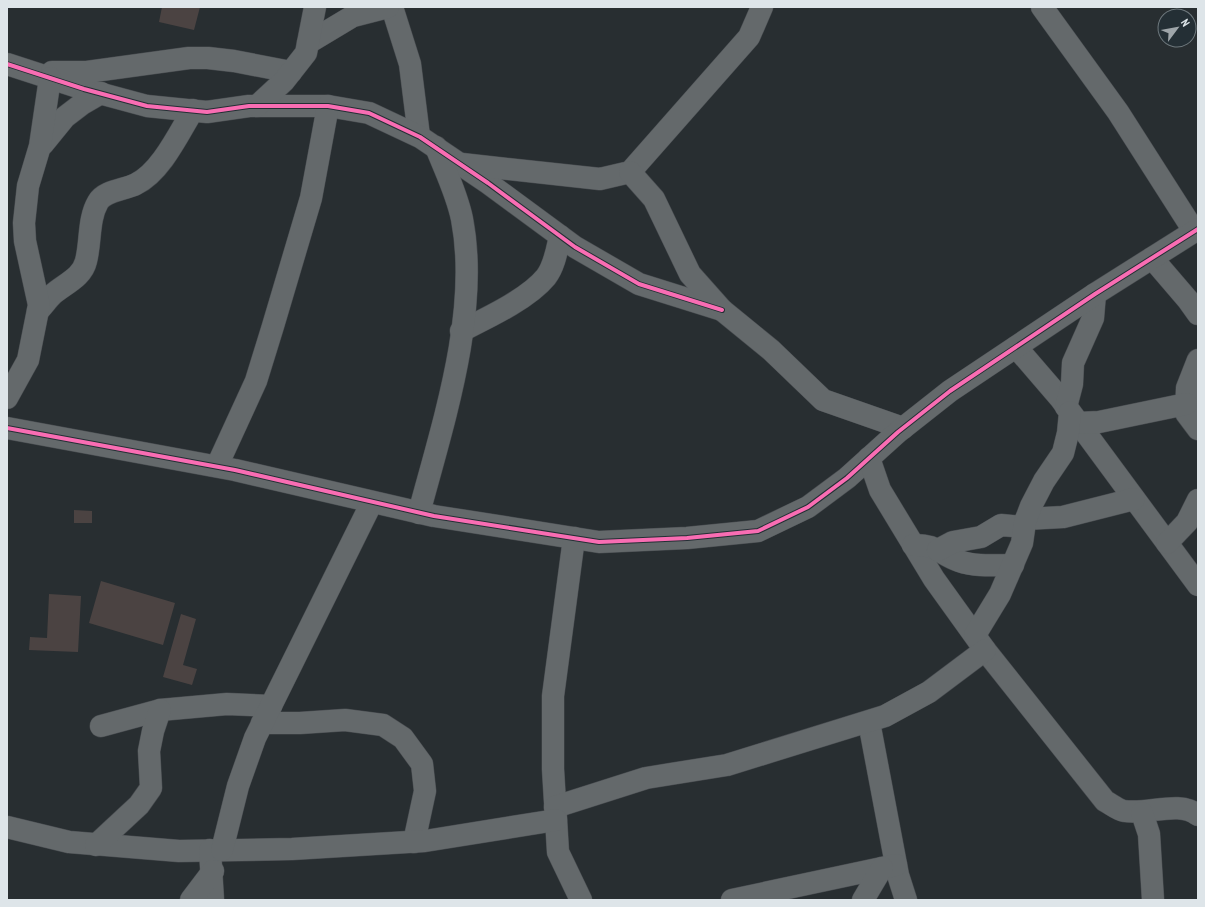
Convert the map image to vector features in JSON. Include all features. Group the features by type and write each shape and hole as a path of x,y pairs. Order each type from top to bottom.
{"street":[{"path":"256,106 291,72 306,53 315,7"},
{"path":"308,43 353,16 388,7"},
{"path":"392,7 410,64 427,142 461,218 466,248 466,278 456,372 419,513"},
{"path":"460,164 600,179 630,172 749,37 762,7"},
{"path":"7,428 217,466 419,513 599,542 687,538 758,531 808,507 950,391 1095,294 1196,230 1118,112 1042,7"},
{"path":"41,75 87,72 202,58 234,61 291,72"},
{"path":"7,64 147,106 207,112 256,106 328,106 369,113 427,142 460,164 575,248 639,284 722,310"},
{"path":"7,398 28,360 39,305 25,241 24,222 28,186 40,149 41,75"},
{"path":"40,149 64,117 101,93"},
{"path":"217,466 256,381 271,333 311,198 328,106"},
{"path":"38,311 53,294 77,276 86,262 94,216 99,201 108,194 136,185 147,177 165,156 193,110"},
{"path":"630,172 654,199 690,274 722,310 772,350 823,400 903,428"},
{"path":"461,331 516,302 546,276 554,262 560,236"},
{"path":"1152,258 1198,314"},
{"path":"7,827 69,842 179,851 215,857 300,849 414,842 556,813 646,778 727,765 885,716 929,692 980,643 1022,543 1025,523 1044,480 1063,453 1071,414 1073,363 1077,352 1090,330 1093,318 1095,294"},
{"path":"1016,347 1071,414 1198,585"},
{"path":"1198,360 1186,388 1186,412 1198,429"},
{"path":"1071,414 1106,421 1186,404"},
{"path":"869,458 880,490 913,545 980,643 1105,801 1122,810 1142,812 1182,807 1198,815"},
{"path":"938,550 953,542 981,537 1002,525 1025,523 1062,516 1134,499"},
{"path":"1167,543 1187,522 1198,500"},
{"path":"191,900 215,857 238,786 266,715 372,502"},
{"path":"574,538 553,696 553,769 558,852 581,900"},
{"path":"913,545 926,545 938,550 950,558 975,564 1013,565"},
{"path":"100,726 160,710 227,704 300,723 345,720 383,725 403,738 422,764 425,791 414,842"},
{"path":"96,844 139,805 151,788 149,751 153,731 160,710"},
{"path":"869,722 889,867 906,900"},
{"path":"1142,812 1149,834 1153,900"},
{"path":"213,900 215,857"},
{"path":"732,900 762,897 889,867"},
{"path":"863,900 889,867"}],"building":[{"path":"162,7 200,7 194,30 159,22"},
{"path":"74,510 92,511 92,523 74,523"},
{"path":"101,581 175,603 163,645 89,623"},
{"path":"49,594 81,596 78,652 29,650 30,637 47,638"},
{"path":"181,614 196,619 183,665 197,669 192,685 163,677"}],"cycle path":[{"path":"7,64 84,89 147,106 207,112 249,106 328,106 369,113 420,137 488,183 575,247 639,284 722,310"},
{"path":"7,428 235,470 434,516 599,542 687,538 758,531 808,507 847,478 898,432 950,391 1095,294 1198,229"}]}
